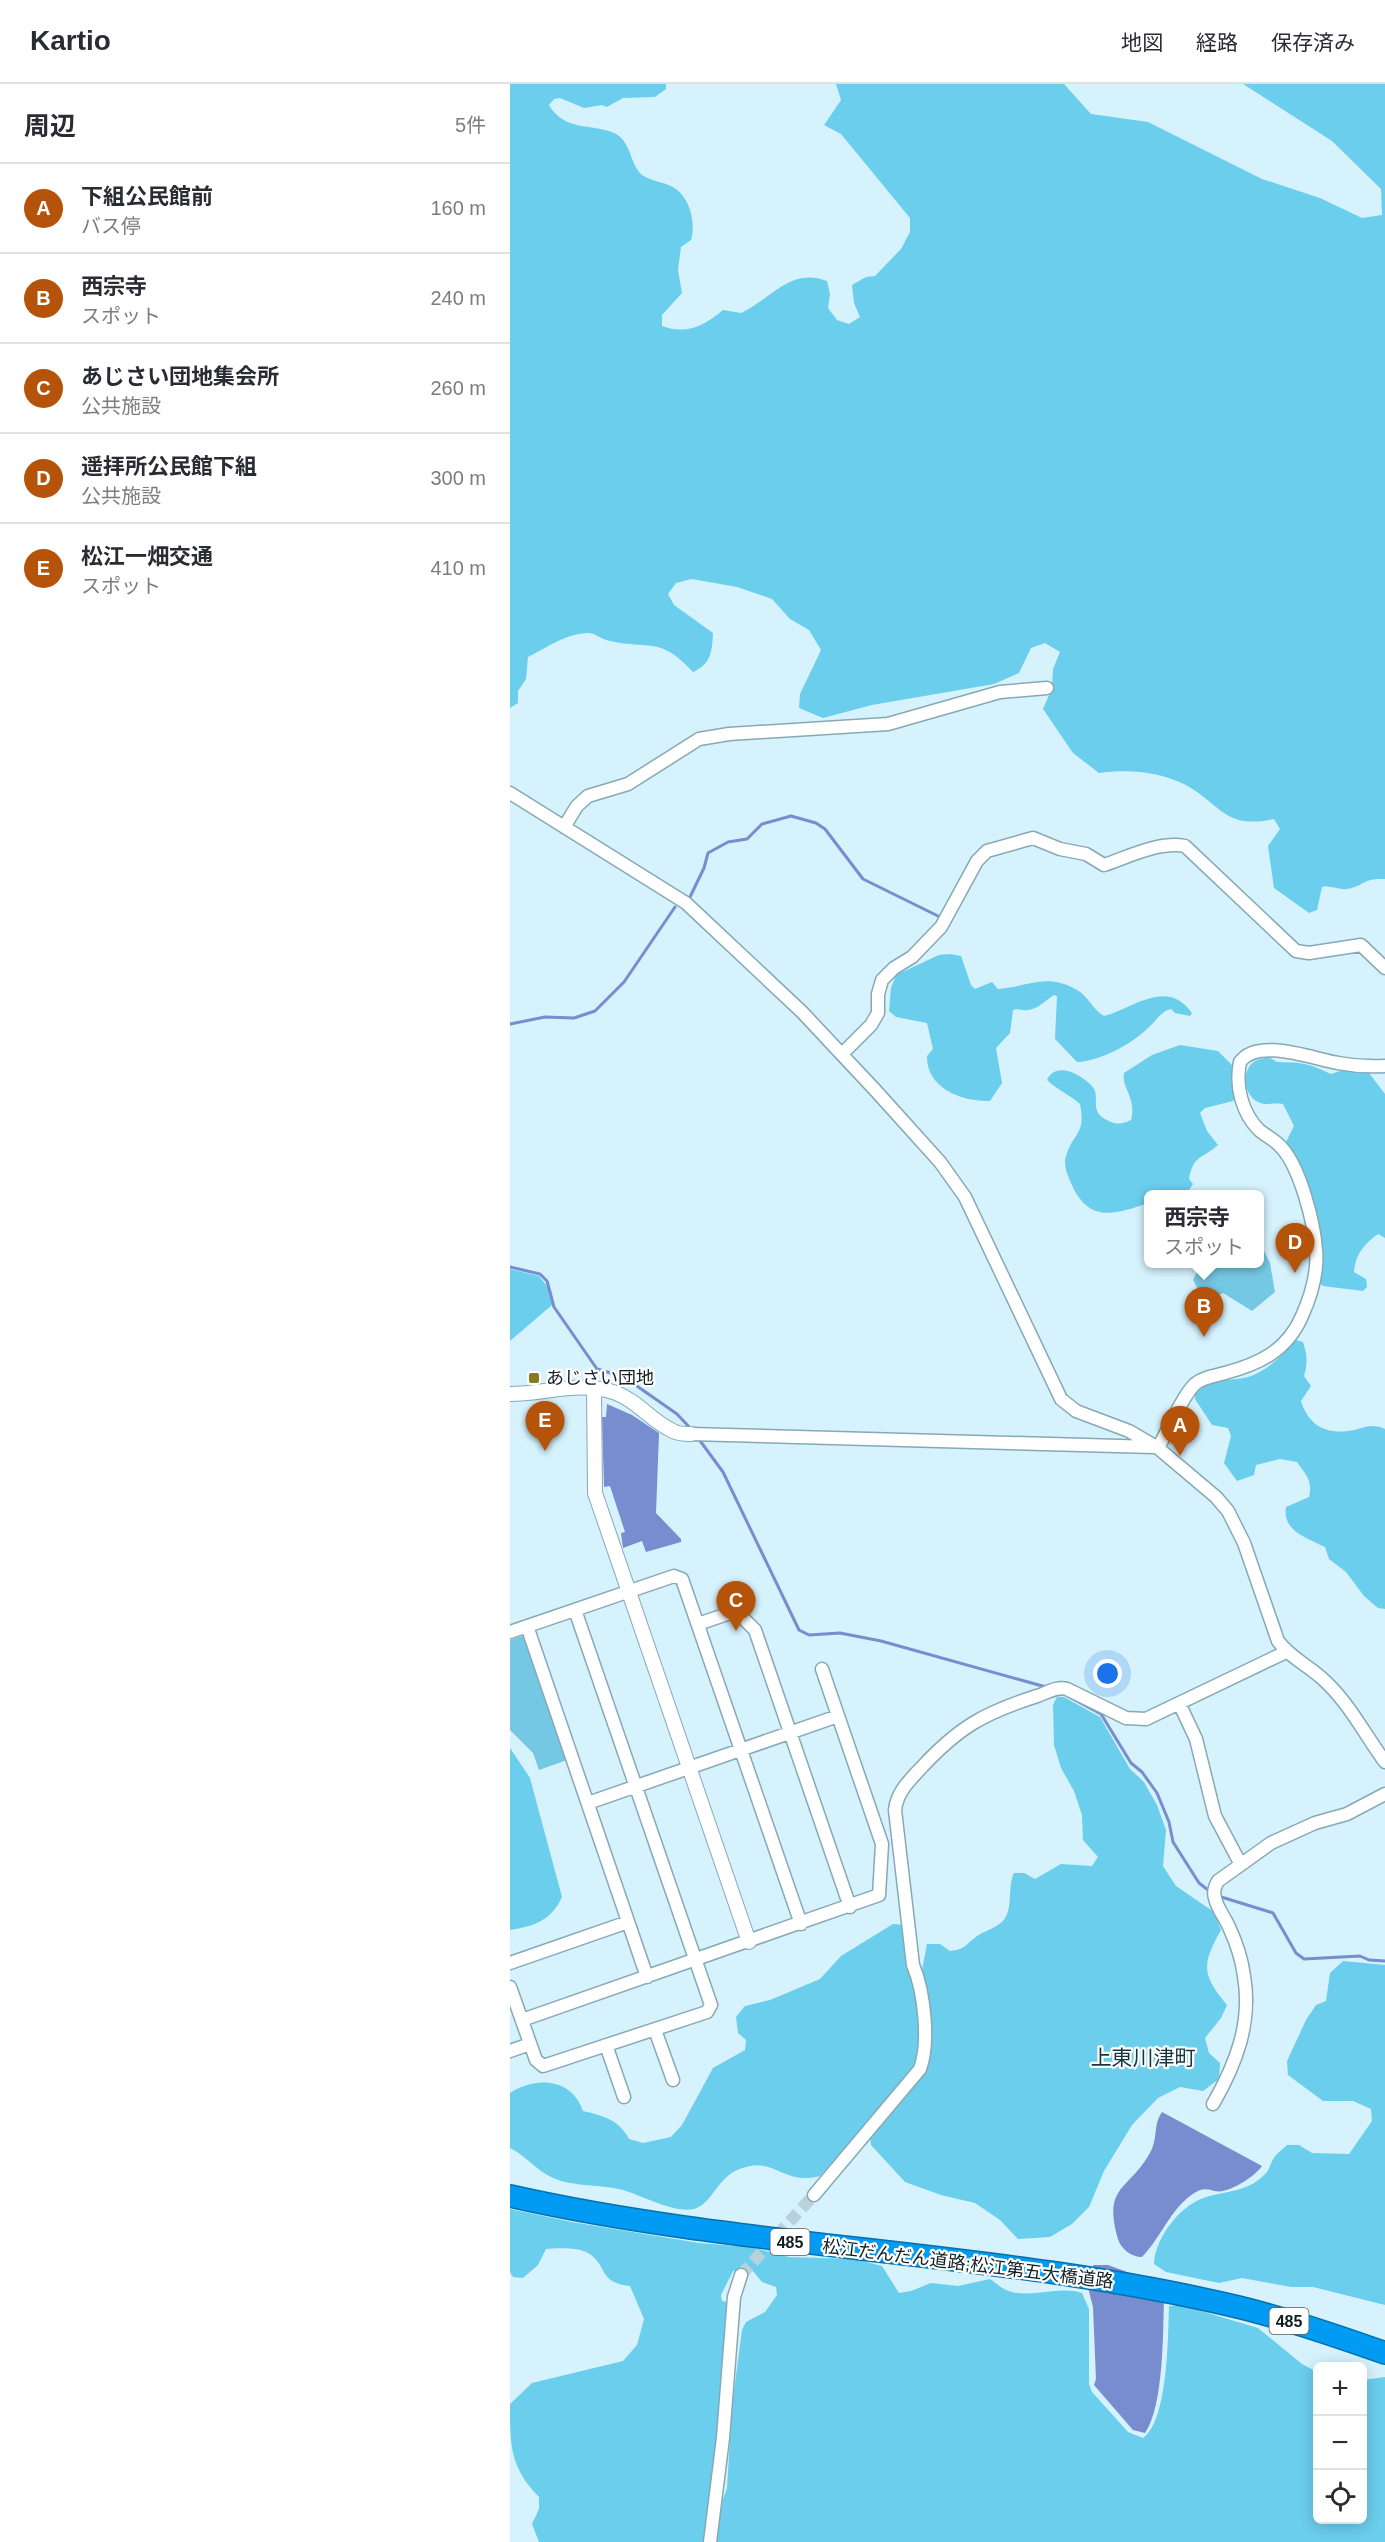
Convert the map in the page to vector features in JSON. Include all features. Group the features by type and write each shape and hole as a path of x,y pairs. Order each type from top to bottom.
{"highway":[{"name":"松江だんだん道路;松江第五大橋道路","path":"510,2196 611,2216 718,2233 1071,2275 1192,2297 1285,2320 1385,2353"}],"street":[{"path":"564,827 577,806 588,796 628,784 699,739 729,734 888,724 1000,692 1047,688"},
{"path":"510,793 686,903 776,987 842,1054 940,1162 965,1197 1061,1399 1076,1411 1129,1431 1158,1448 1204,1485 1227,1511 1244,1543 1278,1641 1286,1652 1315,1671 1329,1684 1385,1762"},
{"path":"842,1054 872,1025 878,1013 878,994 882,980 894,968 912,957 941,927 982,856 1025,838 1040,839 1060,849 1074,849 1104,865 1134,853 1173,845 1185,846 1296,951 1309,953 1348,945 1361,945 1385,968"},
{"path":"1158,1448 1194,1385 1207,1378 1239,1369 1273,1355 1284,1345 1301,1318 1313,1285 1316,1249 1294,1166 1281,1146 1259,1130 1248,1116 1239,1086 1240,1062 1250,1053 1271,1050 1338,1063 1385,1066"},
{"path":"510,1394 568,1387 615,1392 636,1403 673,1432 697,1435 1158,1448"},
{"path":"594,1388 595,1493 749,1942"},
{"path":"510,1632 674,1576 682,1579 801,1924"},
{"path":"510,1987 530,2044 538,2063 543,2066 706,2012 711,2005 634,1787 575,1610"},
{"path":"698,1624 736,1611 755,1630 850,1907"},
{"path":"528,1626 647,1977"},
{"path":"814,2195 920,2069 923,2062 925,2049 920,1983 913,1965 896,1828 896,1800 911,1778 958,1731 1004,1707 1053,1690 1067,1689 1126,1718 1146,1719 1286,1652"},
{"path":"522,2020 850,1907 875,1898 881,1892 884,1849 822,1669"},
{"path":"1179,1703 1196,1739 1215,1816 1240,1863"},
{"path":"588,1803 838,1716"},
{"path":"1213,2104 1230,2074 1245,2029 1244,1975 1235,1942 1214,1896 1221,1876 1286,1835 1315,1823 1339,1818 1385,1794"},
{"path":"510,1963 628,1922"},
{"path":"655,2030 673,2080"},
{"path":"510,2051 530,2044"},
{"path":"606,2045 624,2097"},
{"path":"710,2542 722,2449 734,2297 741,2275"}],"shaded area":[{"path":"510,84 666,84 666,89 655,97 623,98 607,107 602,105 584,108 560,98 554,99 549,105 555,114 570,123 605,130 620,136 642,175 673,187 684,197 693,226 691,240 681,247 678,270 682,293 662,315 662,326 679,330 709,321 723,310 741,313 782,286 802,278 827,281 830,294 828,308 837,320 849,324 860,317 854,303 852,285 866,277 875,276 901,249 910,232 910,218 841,134 824,125 841,100 836,84 1064,84 1091,114 1148,122 1262,179 1320,198 1362,218 1382,215 1381,189 1332,141 1243,84 1385,84 1385,879 1367,881 1347,889 1322,887 1317,910 1309,913 1274,888 1268,846 1280,829 1274,819 1244,821 1233,818 1184,784 1163,776 1132,771 1099,773 1073,753 1043,709 1052,688 1053,669 1060,652 1045,643 1031,648 1019,673 994,684 872,705 823,718 799,708 800,694 821,650 809,630 790,619 772,599 737,587 692,579 676,583 668,594 674,605 713,633 709,657 699,669 693,672 672,653 654,646 610,641 591,633 572,635 528,657 526,679 518,691 518,703 510,708"},
{"path":"939,955 961,956 971,985 975,989 992,982 998,989 1037,982 1056,982 1077,990 1104,1016 1149,998 1161,996 1172,997 1192,1013 1190,1016 1175,1013 1171,1009 1167,1010 1125,1045 1096,1059 1077,1062 1055,1039 1057,996 1054,995 1032,1009 1013,1010 1010,1033 996,1048 1002,1083 990,1101 968,1099 948,1091 932,1077 927,1056 933,1049 927,1023 896,1017 889,1011 891,988 896,975"},
{"path":"1180,1045 1218,1051 1235,1068 1236,1095 1233,1101 1205,1108 1200,1113 1207,1131 1218,1145 1193,1165 1189,1179 1193,1184 1189,1190 1144,1190 1144,1204 1124,1211 1094,1210 1085,1205 1078,1196 1065,1166 1069,1148 1080,1127 1080,1104 1047,1080 1051,1074 1062,1070 1081,1077 1091,1085 1096,1094 1098,1113 1112,1122 1123,1123 1131,1120 1132,1112 1124,1073 1152,1055"},
{"path":"1269,1057 1277,1062 1310,1065 1331,1074 1346,1069 1369,1073 1385,1094 1385,1238 1378,1234 1358,1255 1354,1272 1366,1279 1367,1287 1363,1291 1323,1286 1318,1281 1319,1265 1284,1146 1294,1126 1283,1104 1257,1102 1248,1092 1246,1085 1250,1066 1255,1061"},
{"path":"1264,1251 1270,1263 1275,1292 1252,1311 1223,1293 1206,1314 1196,1306 1200,1293 1193,1280 1198,1270 1264,1268"},
{"path":"510,1269 539,1276 551,1291 552,1305 510,1341"},
{"path":"1296,1340 1303,1342 1306,1359 1304,1376 1311,1386 1301,1401 1308,1416 1318,1426 1339,1432 1371,1426 1385,1429 1385,1609 1378,1608 1364,1596 1346,1572 1329,1559 1325,1547 1297,1533 1288,1522 1286,1507 1309,1497 1310,1491 1308,1478 1297,1462 1280,1459 1256,1465 1254,1475 1237,1481 1224,1463 1231,1436 1228,1428 1212,1425 1195,1399 1195,1393 1207,1384 1248,1377 1262,1371"},
{"path":"607,1404 632,1415 659,1433 656,1513 681,1539 681,1542 646,1552 642,1541 623,1548 621,1533 625,1532 610,1486 604,1487 602,1417 606,1417"},
{"path":"522,1636 527,1640 567,1760 539,1770 533,1753 510,1730 510,1640"},
{"path":"1057,1697 1064,1697 1100,1717 1130,1769 1144,1782 1157,1805 1166,1830 1163,1866 1176,1886 1214,1912 1221,1930 1210,1952 1207,1969 1212,1985 1227,2005 1221,2018 1205,2038 1209,2053 1220,2063 1219,2079 1203,2091 1180,2087 1158,2098 1132,2125 1104,2171 1089,2207 1072,2224 1050,2237 1018,2239 1000,2220 975,2203 941,2195 905,2182 871,2145 870,2136 924,2068 928,2007 922,1970 927,1944 940,1944 950,1951 959,1949 1002,1922 1008,1912 1014,1873 1024,1873 1035,1879 1061,1864 1092,1866 1098,1857 1083,1840 1082,1815 1074,1791 1061,1768 1054,1745 1053,1705"},
{"path":"510,1748 530,1778 562,1897 553,1912 541,1921 527,1927 510,1930"},
{"path":"893,1924 904,1925 919,1997 922,2033 916,2069 820,2176 799,2178 759,2165 750,2166 730,2174 701,2205 686,2210 666,2206 619,2189 559,2180 546,2174 510,2148 510,2093 531,2084 542,2083 562,2086 578,2100 583,2111 616,2123 629,2139 643,2143 671,2137 682,2125 713,2068 745,2050 746,2040 738,2033 736,2017 745,2006 770,2000 820,1979 841,1956"},
{"path":"1343,1961 1385,1965 1385,2305 1313,2287 1291,2287 1242,2278 1219,2283 1166,2272 1154,2264 1159,2243 1172,2222 1190,2205 1210,2196 1253,2183 1267,2172 1275,2156 1287,2145 1299,2145 1312,2153 1349,2154 1372,2121 1371,2109 1353,2101 1323,2101 1288,2075 1287,2061 1306,2020 1316,2005 1326,2001 1330,1973"},
{"path":"1162,2112 1262,2166 1250,2178 1234,2187 1220,2191 1203,2189 1191,2196 1175,2211 1149,2249 1142,2257 1138,2257 1127,2252 1119,2243 1113,2208 1121,2189 1151,2151 1157,2122"},
{"path":"510,2209 572,2222 699,2243 750,2247 789,2257 855,2259 882,2266 899,2293 931,2283 958,2286 990,2279 1004,2289 1015,2293 1073,2291 1082,2293 1089,2309 1089,2384 1092,2392 1128,2432 1143,2438 1151,2429 1162,2397 1167,2357 1169,2306 1181,2305 1258,2328 1302,2364 1313,2370 1313,2524 1367,2524 1367,2379 1385,2377 1385,2542 716,2542 722,2502 727,2488 732,2406 742,2330 746,2322 765,2312 777,2295 776,2287 762,2282 752,2270 733,2271 721,2295 722,2301 728,2302 730,2316 705,2542 539,2542 532,2524 539,2509 539,2497 522,2476 517,2465 510,2432 510,2404 532,2383 623,2361 637,2345 644,2319 630,2286 613,2281 594,2258 584,2251 567,2248 546,2249 538,2265 523,2278 513,2277 510,2272"},
{"path":"1094,2265 1108,2265 1152,2281 1164,2296 1159,2387 1156,2405 1145,2433 1133,2430 1094,2385 1096,2379 1093,2307 1086,2280"}],"waterway":[{"path":"690,897 704,868 708,853 728,842 747,839 762,824 791,816 816,823 825,829 863,879 938,916"},
{"path":"510,1024 545,1017 574,1018 595,1011 624,982 675,907"},
{"path":"510,1267 540,1274 547,1281 554,1307 597,1369 618,1375 634,1384 677,1414 692,1430"},
{"path":"698,1438 723,1472 799,1630 809,1635 840,1633 881,1641 1046,1687"},
{"path":"1066,1695 1101,1714 1131,1763 1142,1772 1157,1793 1169,1822 1173,1842 1199,1883 1212,1893"},
{"path":"1218,1896 1273,1913 1296,1953 1304,1959 1360,1956 1369,1960 1385,1961"}],"tunnel":[{"path":"741,2275 814,2195"}],"place":[{"name":"遥拝所公民館下組","path":"1295,1273"},
{"name":"西宗寺","path":"1204,1337"},
{"name":"あじさい団地","path":"534,1378"},
{"name":"松江一畑交通","path":"545,1451"},
{"name":"下組公民館前","path":"1180,1456"},
{"name":"あじさい団地集会所","path":"736,1631"}],"district":[{"name":"上東川津町","path":"1143,2057"}]}
